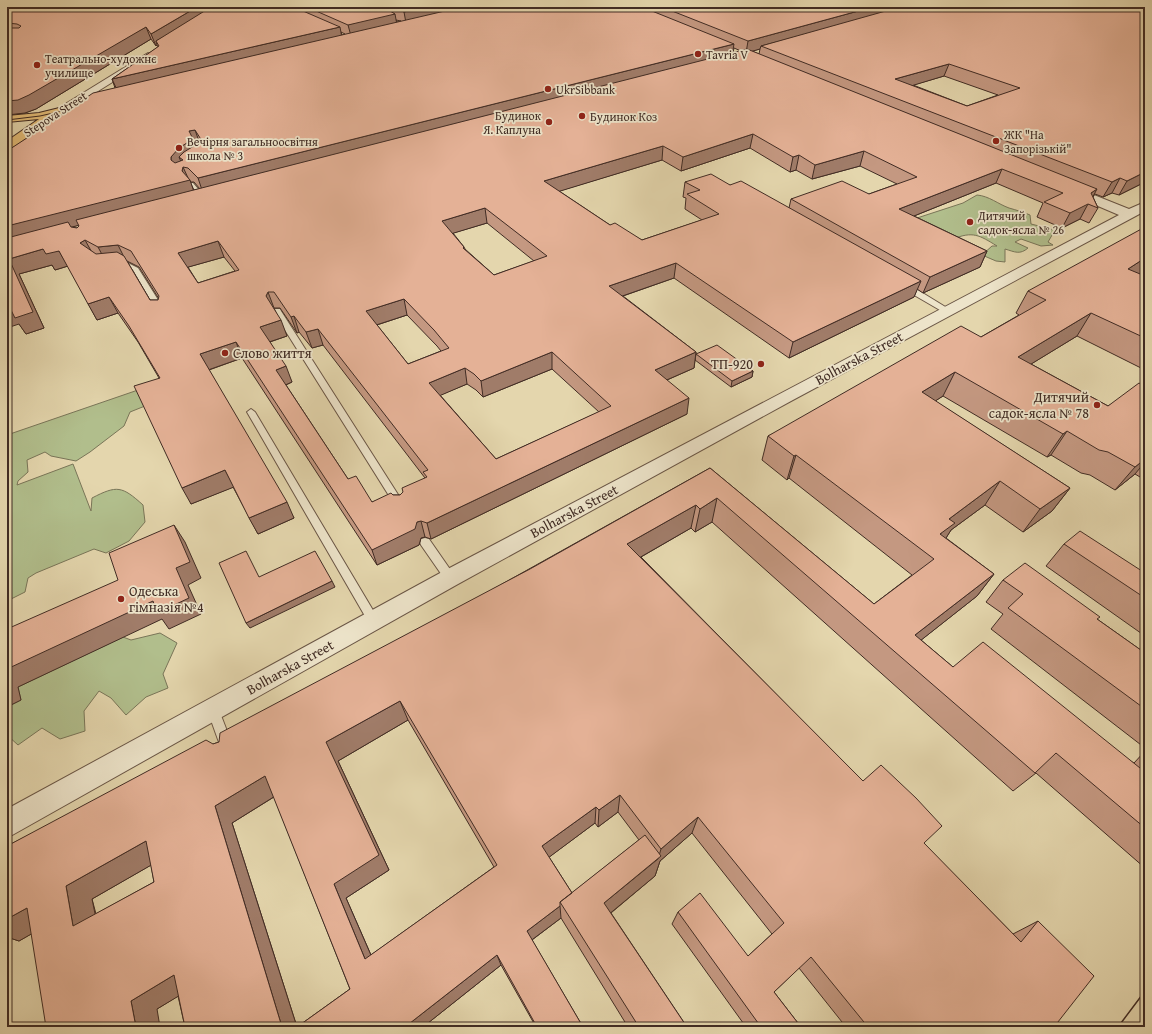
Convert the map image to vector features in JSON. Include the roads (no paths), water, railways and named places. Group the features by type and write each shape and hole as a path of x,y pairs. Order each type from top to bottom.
{"main road":[{"path":"8,119 30,117 111,99"},
{"name":"Stepova Street","path":"7,146 59,111"},
{"path":"8,119 19,122 22,126 22,132 19,137"}],"street":[{"name":"Stepova Street","path":"59,111 155,52"},
{"path":"1060,185 1137,210"},
{"name":"Bolharska Street","path":"7,824 450,578 771,404 1137,210"}],"lane":[{"path":"191,184 203,198"},
{"path":"109,267 126,264 136,269 162,313"},
{"path":"899,283 948,311"},
{"path":"277,311 401,507"},
{"path":"251,412 351,579 373,620"},
{"path":"425,542 450,578"},
{"path":"213,709 230,755"}],"tram line":[{"path":"7,120 40,116 80,107"},
{"path":"1118,1027 1145,991"}],"place":[{"name":"Tavria V","path":"698,54"},
{"name":"Театрально-художнє училище","path":"37,65"},
{"name":"UkrSibbank","path":"548,89"},
{"name":"Будинок Коз","path":"582,116"},
{"name":"Будинок Я. Каплуна","path":"549,122"},
{"name":"ЖК \"На Запорізькій\"","path":"996,141"},
{"name":"Вечірня загальноосвітня школа № 3","path":"179,148"},
{"name":"Дитячий садок-ясла № 26","path":"970,222"},
{"name":"Слово життя","path":"225,353"},
{"name":"ТП-920","path":"761,364"},
{"name":"Дитячий садок-ясла № 78","path":"1097,405"},
{"name":"Одеська гімназія №4","path":"121,599"}]}
